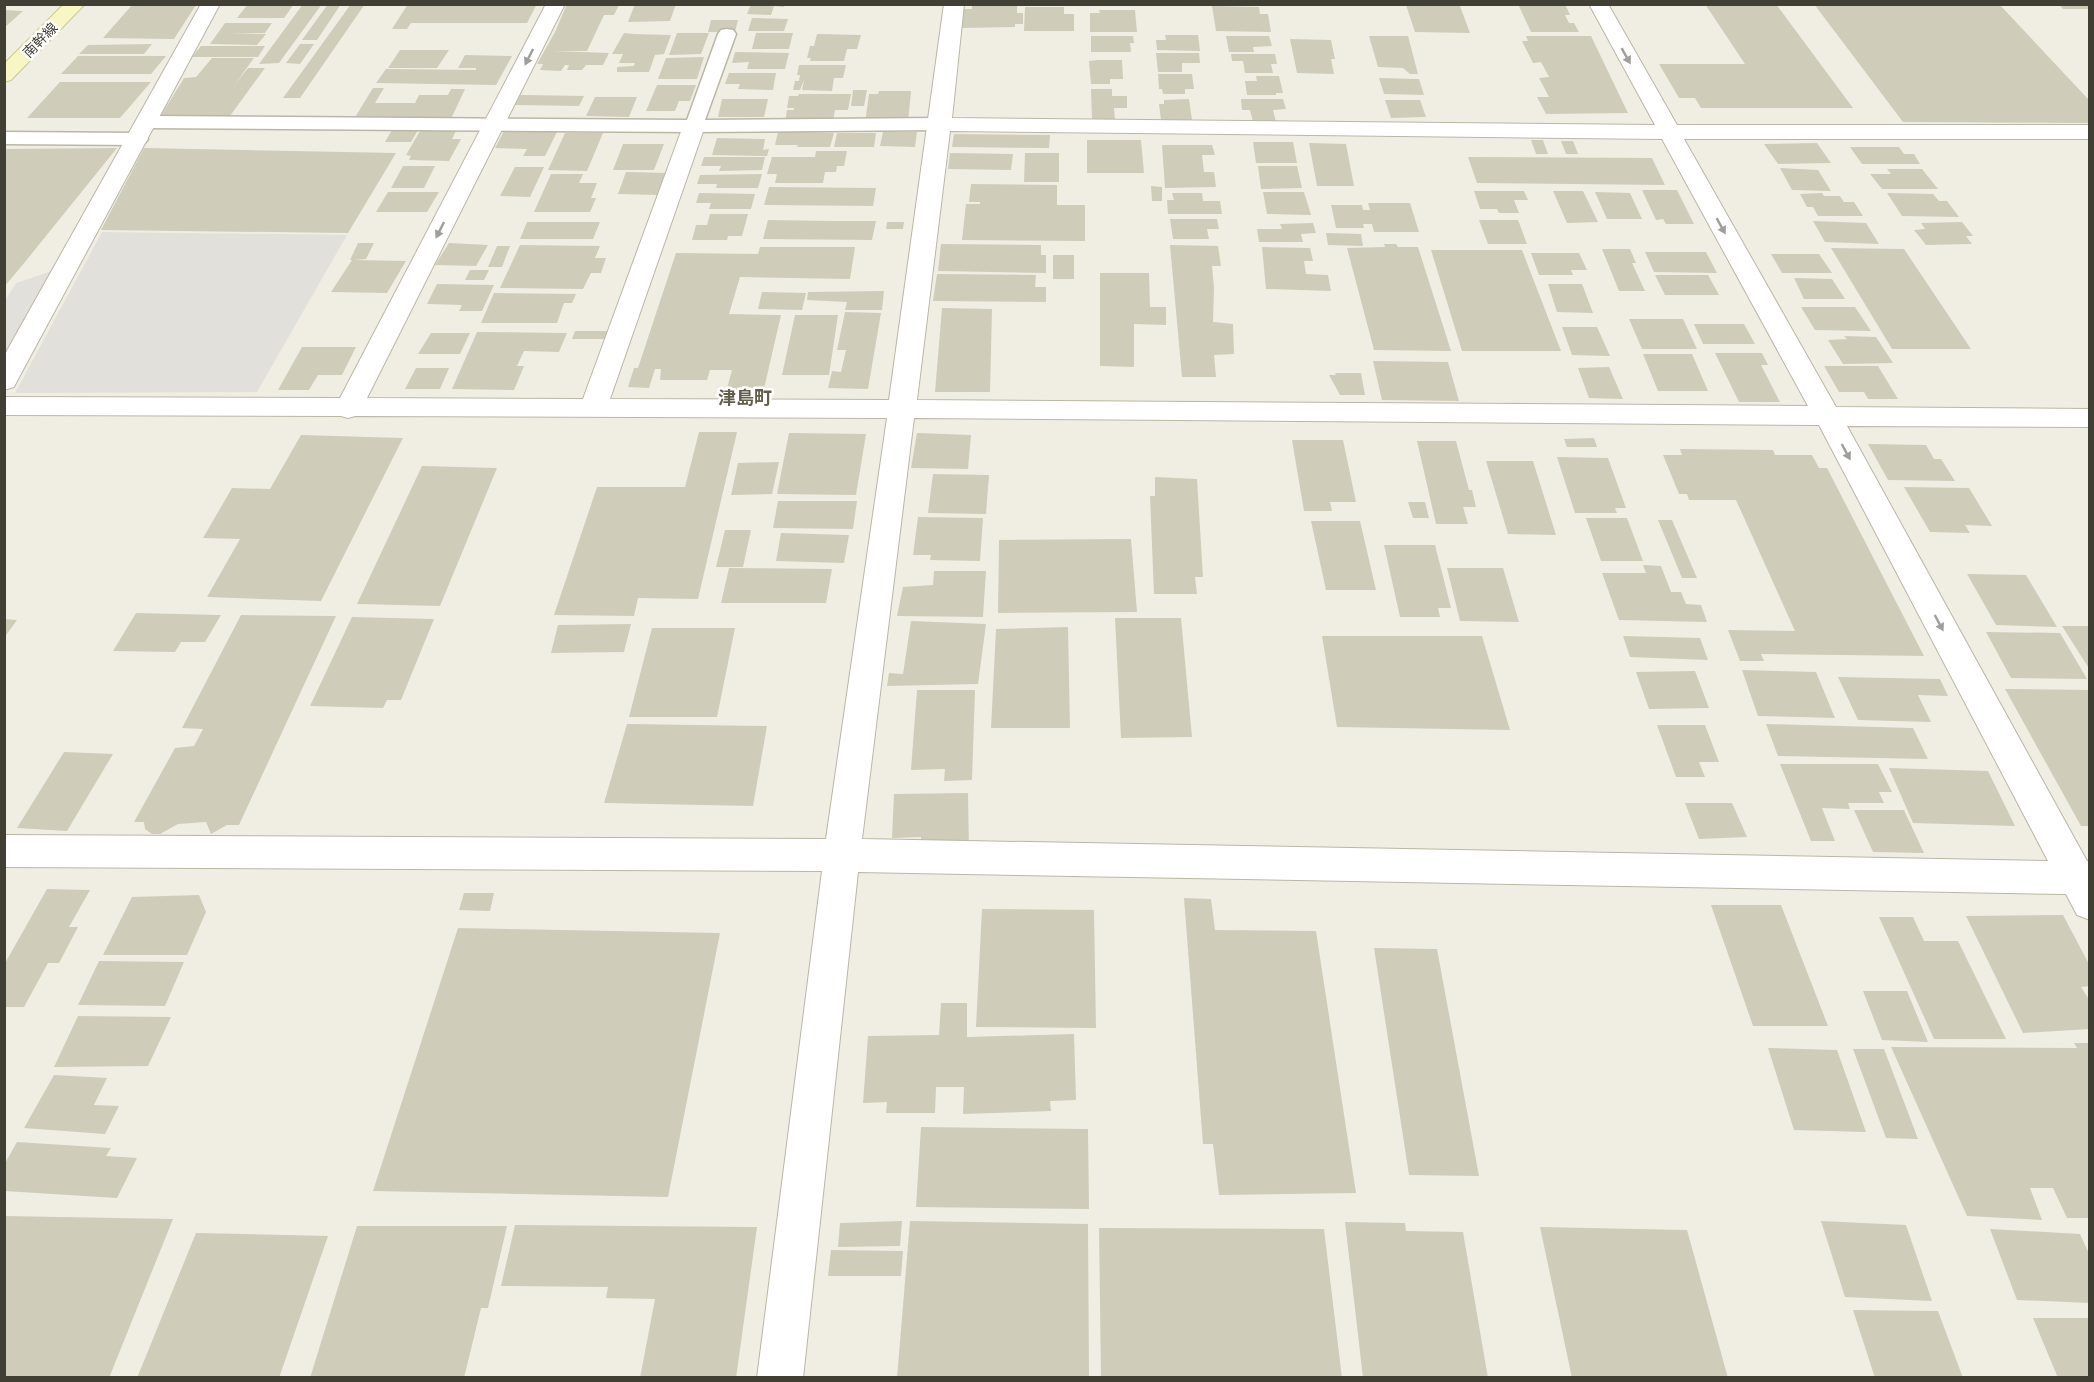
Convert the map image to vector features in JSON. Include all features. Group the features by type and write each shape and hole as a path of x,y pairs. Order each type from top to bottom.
{"main road":[{"name":"南幹線","path":"4,76 75,4"}],"street":[{"path":"4,381 211,4"},
{"path":"348,409 556,4"},
{"path":"780,1377 842,855 954,4"},
{"path":"1598,4 2085,886"},
{"path":"940,124 1668,132 2090,132"},
{"path":"593,410 694,126"},
{"path":"4,406 593,410 900,409 2090,418"},
{"path":"4,851 842,855 2085,886"}],"lane":[{"path":"694,126 727,34"},
{"path":"4,138 142,130 494,124 694,126 940,124"}],"shaded area":[{"path":"102,232 347,235 257,392 15,393"},
{"path":"55,270 8,351 5,352 4,302 16,283"}],"building":[{"path":"248,4 294,4 284,18 237,18"},
{"path":"303,4 322,4 279,63 259,64"},
{"path":"328,4 341,4 317,40 302,40"},
{"path":"351,4 365,4 300,98 283,98"},
{"path":"408,4 537,4 527,23 411,23 407,29 392,29"},
{"path":"567,4 619,5 614,15 604,15 587,51 553,51 609,53 603,65 586,65 582,70 567,70 569,65 565,65 561,71 540,70 543,64 537,64"},
{"path":"635,4 676,4 670,21 628,22"},
{"path":"751,4 785,4 784,7 774,6 771,15 747,14"},
{"path":"972,4 1017,4 1017,13 1023,13 1023,24 1015,24 1015,27 962,28 964,9 972,9"},
{"path":"1518,4 1565,4 1570,15 1565,15 1569,23 1574,23 1579,32 1531,32"},
{"path":"1705,4 1776,4 1853,108 1701,108 1695,98 1679,98 1659,64 1745,64"},
{"path":"1814,4 1999,4 2090,101 2090,123 1903,122"},
{"path":"2059,4 2089,4 2090,9 2063,9"},
{"path":"132,5 196,5 174,39 103,38"},
{"path":"1406,5 1460,6 1470,33 1415,32"},
{"path":"1212,6 1259,7 1260,14 1268,14 1271,32 1216,31"},
{"path":"1025,7 1064,7 1064,14 1074,14 1074,31 1024,31"},
{"path":"4,10 23,11 4,28"},
{"path":"1099,10 1135,10 1137,32 1090,32 1090,13 1100,13"},
{"path":"752,18 788,19 784,31 748,31"},
{"path":"711,20 738,20 735,32 708,32"},
{"path":"225,23 272,23 265,33 230,33 266,34 257,45 210,44"},
{"path":"624,33 671,35 664,54 655,55 649,72 617,72 617,67 634,66 635,63 619,63 623,54 612,54"},
{"path":"677,33 709,33 701,54 669,55"},
{"path":"756,33 793,33 789,49 752,49"},
{"path":"817,34 861,35 857,49 847,49 844,61 810,61 811,58 807,58 810,46 814,46"},
{"path":"1165,35 1198,35 1200,51 1157,50 1156,40 1166,40"},
{"path":"1091,36 1133,36 1134,43 1130,43 1131,52 1091,52"},
{"path":"1226,36 1269,36 1272,46 1253,47 1254,52 1229,52"},
{"path":"1369,36 1408,36 1418,74 1410,74 1403,68 1378,67"},
{"path":"1526,36 1591,36 1628,113 1546,114 1537,97 1549,97 1539,78 1549,77 1541,62 1533,63 1522,41 1528,41"},
{"path":"1290,39 1331,40 1335,59 1331,59 1334,74 1297,73"},
{"path":"152,44 144,54 79,54 88,45"},
{"path":"300,44 314,44 300,64 286,63"},
{"path":"201,46 265,46 258,57 192,57"},
{"path":"400,50 449,50 437,68 388,68"},
{"path":"735,52 789,53 785,69 747,69 749,62 732,63"},
{"path":"1156,53 1199,53 1200,63 1182,63 1182,72 1158,72"},
{"path":"1231,54 1275,54 1277,64 1271,64 1273,73 1245,73 1243,61 1232,61"},
{"path":"465,55 512,56 496,85 376,83 386,69 476,70 476,68 458,68"},
{"path":"78,56 166,56 151,74 61,74"},
{"path":"704,57 697,79 658,79 666,58"},
{"path":"212,58 254,58 235,84 248,68 265,68 230,116 160,117 184,78 196,77"},
{"path":"1122,60 1123,79 1110,79 1110,84 1091,84 1089,61"},
{"path":"799,65 846,65 843,78 834,78 832,91 802,90 804,80 800,90 793,90 795,81 799,81 800,75 797,75"},
{"path":"729,73 776,73 773,90 738,89 740,84 725,84"},
{"path":"1158,74 1192,74 1194,89 1185,89 1185,94 1163,94 1162,89 1159,89"},
{"path":"1256,76 1279,76 1283,93 1247,95 1245,81 1257,81"},
{"path":"1379,78 1419,79 1424,95 1384,94"},
{"path":"60,82 151,82 120,118 27,118"},
{"path":"657,85 696,85 690,101 679,101 675,111 646,111"},
{"path":"373,88 384,88 375,103 415,103 419,95 448,95 451,89 465,89 451,119 354,119"},
{"path":"1091,89 1112,89 1112,96 1127,96 1127,108 1114,108 1115,120 1092,120"},
{"path":"853,90 867,90 864,106 851,106"},
{"path":"879,91 911,91 908,123 865,123 869,94 878,94"},
{"path":"851,94 848,110 835,110 833,121 785,122 787,110 794,110 794,108 787,108 789,96"},
{"path":"520,95 584,96 579,106 515,105"},
{"path":"595,97 637,97 629,117 586,116"},
{"path":"722,99 768,99 764,117 718,117"},
{"path":"1189,99 1192,120 1161,120 1159,104 1164,104 1164,100"},
{"path":"1241,99 1283,99 1286,109 1273,110 1276,122 1253,122 1250,110 1242,110"},
{"path":"1385,100 1420,100 1426,117 1391,118"},
{"path":"505,129 558,130 545,156 523,156 527,149 495,148"},
{"path":"392,130 418,130 411,142 385,142"},
{"path":"420,131 456,131 452,139 461,139 449,161 409,160 411,156 406,155"},
{"path":"778,132 834,133 830,147 797,147 798,145 775,145"},
{"path":"883,132 917,132 915,147 880,146"},
{"path":"565,133 603,133 587,171 548,170"},
{"path":"837,133 876,133 874,147 834,147"},
{"path":"954,134 1050,135 1049,148 952,147"},
{"path":"717,138 765,139 763,150 769,149 767,156 712,155"},
{"path":"1087,140 1141,140 1144,173 1087,173"},
{"path":"1531,140 1543,140 1548,154 1536,154"},
{"path":"1561,141 1573,141 1578,154 1566,154"},
{"path":"1253,142 1293,142 1297,163 1256,163"},
{"path":"1309,143 1346,144 1354,186 1317,186"},
{"path":"1817,143 1831,163 1778,164 1764,144"},
{"path":"623,144 664,144 654,170 613,170"},
{"path":"1162,145 1212,145 1215,155 1202,155 1204,172 1214,172 1216,187 1165,188"},
{"path":"1850,147 1899,147 1904,154 1914,154 1920,164 1862,164"},
{"path":"117,148 25,262 4,287 4,149"},
{"path":"144,148 396,153 348,233 101,230"},
{"path":"816,151 847,151 844,166 837,166 836,172 825,172 823,183 775,183 777,174 767,174 772,157 815,157"},
{"path":"950,153 1013,154 1011,170 948,169"},
{"path":"1025,153 1059,153 1059,182 1024,182"},
{"path":"704,157 765,157 762,170 719,171 721,166 701,166"},
{"path":"1468,157 1652,158 1665,185 1477,183"},
{"path":"403,166 435,166 424,188 391,188"},
{"path":"1258,166 1297,166 1302,188 1261,189"},
{"path":"515,167 544,167 530,197 500,196"},
{"path":"1780,168 1818,170 1831,191 1792,190"},
{"path":"1887,169 1922,169 1938,189 1882,189 1870,174 1891,174"},
{"path":"626,172 668,173 659,195 618,194"},
{"path":"551,174 583,174 579,183 597,183 591,198 596,198 590,212 534,212"},
{"path":"762,174 758,188 716,188 717,184 697,184 700,175"},
{"path":"971,184 1057,185 1057,205 1085,205 1085,241 962,240 966,204 980,204 980,202 969,202"},
{"path":"1151,186 1162,187 1162,201 1152,201"},
{"path":"769,187 876,188 873,206 764,205"},
{"path":"1642,190 1677,190 1694,224 1666,224 1663,219 1656,220"},
{"path":"1474,191 1524,191 1528,200 1514,200 1519,213 1499,213 1497,209 1480,209"},
{"path":"1553,191 1583,191 1598,222 1567,223"},
{"path":"388,192 439,192 427,212 376,212"},
{"path":"1263,192 1304,192 1311,215 1267,214"},
{"path":"1595,192 1630,193 1642,219 1607,219"},
{"path":"699,193 755,194 751,209 709,209 711,203 696,203"},
{"path":"1172,193 1202,193 1203,201 1220,201 1222,214 1168,214 1167,200 1174,200"},
{"path":"1822,193 1824,196 1840,196 1844,202 1854,202 1863,216 1818,216 1813,207 1807,207 1800,194"},
{"path":"1887,193 1933,194 1939,201 1947,201 1959,217 1902,216"},
{"path":"1368,203 1410,203 1419,232 1374,232 1372,224 1363,224 1364,228 1336,228 1331,205 1362,205 1363,210 1370,210"},
{"path":"710,214 748,214 742,236 728,236 727,240 692,240 696,225 707,225"},
{"path":"1170,219 1217,219 1219,229 1207,229 1209,239 1173,239"},
{"path":"768,220 876,221 872,240 763,239"},
{"path":"1479,220 1518,220 1527,244 1488,244"},
{"path":"1813,221 1866,223 1879,244 1825,242"},
{"path":"527,222 600,222 593,239 520,239"},
{"path":"887,222 904,222 903,229 886,229"},
{"path":"1962,222 1973,236 1966,236 1972,244 1926,245 1914,230 1925,229 1921,223"},
{"path":"1313,223 1316,233 1301,234 1303,242 1259,242 1257,229 1282,229 1280,224"},
{"path":"1326,233 1361,234 1363,246 1328,245"},
{"path":"358,243 374,243 366,259 354,260 406,261 387,293 331,292 352,260 350,260"},
{"path":"449,243 488,245 476,266 435,265"},
{"path":"941,244 1041,245 1041,255 1046,255 1046,273 938,271"},
{"path":"1384,244 1418,247 1451,351 1374,350 1347,248 1385,247"},
{"path":"520,245 600,246 595,258 606,258 601,273 591,273 583,289 500,288"},
{"path":"1170,245 1218,246 1221,266 1212,266 1213,322 1233,324 1234,354 1214,355 1216,377 1182,377"},
{"path":"497,246 510,246 502,267 488,267"},
{"path":"760,247 855,247 850,279 740,277 729,314 781,315 763,393 726,392 732,370 710,370 707,380 660,380 661,369 655,369 649,388 628,387 634,368 638,368 676,253 758,254"},
{"path":"1262,247 1310,248 1313,261 1304,261 1306,274 1328,275 1331,291 1266,289"},
{"path":"1831,248 1904,249 1971,349 1892,349"},
{"path":"1602,249 1630,249 1636,263 1632,263 1645,291 1619,291"},
{"path":"1431,250 1522,250 1561,351 1462,351"},
{"path":"1645,252 1706,252 1717,273 1654,272"},
{"path":"1531,253 1579,253 1587,270 1571,270 1573,275 1539,275"},
{"path":"1771,254 1819,254 1832,273 1782,273"},
{"path":"1053,255 1074,255 1074,279 1053,279"},
{"path":"470,270 489,270 484,280 465,280"},
{"path":"1100,273 1149,273 1150,307 1166,307 1166,325 1134,324 1134,367 1100,366"},
{"path":"937,274 1036,275 1035,287 1046,287 1046,302 933,301"},
{"path":"1655,275 1708,275 1719,295 1665,295"},
{"path":"1794,278 1832,279 1845,299 1804,299"},
{"path":"437,284 494,285 482,311 459,311 462,305 427,304"},
{"path":"1548,284 1582,284 1593,313 1557,312"},
{"path":"884,291 882,310 845,310 847,302 807,300 808,292"},
{"path":"762,292 806,293 802,310 758,309"},
{"path":"494,293 576,294 572,303 564,303 557,323 481,323"},
{"path":"1801,307 1855,307 1871,331 1815,330"},
{"path":"942,308 992,309 990,392 935,392"},
{"path":"845,312 881,313 868,389 828,388 832,371 841,372 846,350 837,350"},
{"path":"795,315 838,315 829,375 782,375"},
{"path":"1629,319 1683,319 1697,349 1642,349"},
{"path":"1694,324 1744,324 1755,344 1703,344"},
{"path":"1562,327 1597,327 1610,356 1572,355"},
{"path":"575,331 610,331 607,339 572,339"},
{"path":"477,332 567,333 559,352 524,351 517,366 524,366 514,390 452,389"},
{"path":"431,333 470,333 460,354 418,354"},
{"path":"1844,336 1876,337 1893,363 1843,364 1828,340 1847,339"},
{"path":"302,347 356,347 342,375 318,375 309,390 278,390"},
{"path":"1715,353 1762,353 1768,365 1761,365 1780,402 1739,402"},
{"path":"1643,354 1692,354 1708,391 1658,391"},
{"path":"1373,361 1448,362 1459,401 1382,400"},
{"path":"1824,366 1878,366 1898,399 1868,399 1864,392 1839,392"},
{"path":"1609,367 1623,399 1589,398 1578,368"},
{"path":"416,368 449,368 440,389 405,389"},
{"path":"1335,373 1361,373 1365,395 1340,395 1329,375 1336,375"},
{"path":"699,432 737,432 698,599 638,598 634,616 554,615 597,487 685,487"},
{"path":"789,433 866,434 856,495 777,494"},
{"path":"917,433 971,435 968,469 911,468"},
{"path":"301,435 403,438 321,601 207,597 240,539 203,538 232,488 270,489"},
{"path":"1594,438 1597,447 1567,447 1564,439"},
{"path":"1292,440 1343,440 1356,502 1330,502 1332,511 1304,511"},
{"path":"1417,441 1456,441 1476,507 1463,507 1468,524 1436,524"},
{"path":"1868,444 1926,445 1934,459 1941,459 1955,481 1888,480"},
{"path":"1680,449 1773,450 1775,455 1812,455 1819,468 1827,468 1924,656 1761,654 1764,661 1740,661 1728,630 1795,631 1736,500 1689,500 1687,494 1679,494 1663,455 1682,455"},
{"path":"1557,457 1608,458 1626,508 1615,508 1617,513 1575,513"},
{"path":"1486,461 1533,461 1556,535 1508,534"},
{"path":"779,462 772,494 731,495 738,463"},
{"path":"422,466 497,468 440,606 357,604"},
{"path":"933,474 989,475 986,514 928,513"},
{"path":"1155,477 1197,479 1203,577 1195,577 1197,594 1154,594 1150,496 1155,496"},
{"path":"1904,487 1969,488 1992,526 1965,525 1970,533 1930,532"},
{"path":"778,501 857,501 853,529 773,528"},
{"path":"1408,502 1425,502 1429,518 1413,518"},
{"path":"918,517 983,518 980,561 930,560 931,555 913,555"},
{"path":"1586,518 1627,518 1643,561 1601,561"},
{"path":"1658,520 1672,520 1697,578 1682,578"},
{"path":"1311,521 1360,521 1376,590 1326,590"},
{"path":"725,530 751,530 743,567 716,567"},
{"path":"781,533 849,535 844,563 776,561"},
{"path":"1131,539 1137,612 998,613 999,540"},
{"path":"1384,545 1435,545 1451,608 1438,608 1440,617 1400,617"},
{"path":"1643,565 1661,566 1671,592 1681,592 1686,604 1701,605 1707,622 1619,620 1602,573 1646,573"},
{"path":"729,568 832,569 826,603 721,603"},
{"path":"1447,568 1503,568 1519,622 1460,621"},
{"path":"934,571 986,571 983,617 897,616 903,587 933,585"},
{"path":"1967,574 2026,575 2057,627 1996,625"},
{"path":"136,613 221,615 205,642 181,642 175,652 113,651"},
{"path":"241,615 336,616 239,825 227,825 211,834 206,822 178,824 160,834 152,834 145,829 144,822 134,822 175,748 194,746 203,729 182,728"},
{"path":"352,617 434,619 401,700 387,700 383,708 310,706"},
{"path":"1115,618 1181,618 1192,737 1121,738"},
{"path":"4,619 17,620 4,638"},
{"path":"911,621 986,624 978,684 887,686 889,673 903,674"},
{"path":"631,624 624,652 551,653 558,625"},
{"path":"2062,626 2090,626 2090,670"},
{"path":"1068,627 1070,728 991,728 996,629"},
{"path":"652,628 735,628 717,717 629,717"},
{"path":"1986,632 2060,633 2087,679 2011,678"},
{"path":"1322,636 1482,636 1510,730 1337,727"},
{"path":"1623,636 1700,638 1708,660 1630,657"},
{"path":"1742,670 1816,672 1835,718 1758,716"},
{"path":"1695,671 1709,708 1649,709 1636,672"},
{"path":"1838,677 1940,679 1948,696 1918,695 1931,722 1858,720"},
{"path":"2005,689 2090,690 2090,826 2081,826"},
{"path":"917,690 975,690 972,780 944,781 945,769 911,770"},
{"path":"627,724 767,726 753,806 604,803"},
{"path":"1766,724 1913,728 1928,759 1778,756"},
{"path":"1657,725 1705,725 1719,762 1699,762 1705,777 1676,777"},
{"path":"64,752 113,754 67,831 17,828"},
{"path":"1780,764 1878,764 1892,792 1879,792 1884,803 1848,803 1850,809 1822,808 1835,841 1811,841"},
{"path":"1889,768 1988,771 2015,826 1913,823"},
{"path":"968,793 969,853 921,854 921,837 892,838 894,794"},
{"path":"1685,803 1732,803 1747,837 1699,839"},
{"path":"1854,810 1904,810 1924,853 1873,852"},
{"path":"47,889 90,890 69,927 78,927 59,963 48,963 24,1007 4,1007 4,965"},
{"path":"464,893 494,893 490,911 459,910"},
{"path":"199,895 206,912 187,955 103,955 132,897"},
{"path":"1184,898 1211,899 1215,930 1316,931 1356,1193 1219,1195 1213,1144 1203,1144"},
{"path":"1711,905 1781,905 1828,1026 1753,1026"},
{"path":"982,909 1094,910 1096,1028 976,1027"},
{"path":"2063,915 2090,966 2090,986 2081,987 2090,1001 2090,1029 2023,1033 1966,916"},
{"path":"1879,917 1913,917 1924,941 1958,941 2006,1039 1934,1039"},
{"path":"458,928 720,933 668,1197 373,1191"},
{"path":"1374,948 1437,949 1479,1176 1409,1175"},
{"path":"99,961 184,962 165,1006 78,1005"},
{"path":"1863,991 1907,991 1928,1042 1882,1040"},
{"path":"941,1003 967,1003 967,1037 1074,1034 1076,1100 1050,1101 1051,1111 963,1114 964,1087 936,1087 935,1113 886,1113 887,1102 863,1103 868,1036 939,1035"},
{"path":"78,1016 171,1017 148,1066 54,1067"},
{"path":"2074,1043 2090,1043 2090,1218 2067,1218 2053,1188 2030,1188 2042,1220 1967,1216 1891,1047 2077,1048"},
{"path":"1768,1048 1837,1050 1866,1132 1794,1130"},
{"path":"1853,1049 1884,1049 1918,1139 1886,1138"},
{"path":"54,1075 107,1078 94,1105 119,1106 105,1134 24,1128"},
{"path":"921,1127 1088,1129 1089,1209 916,1207"},
{"path":"17,1142 111,1148 106,1156 137,1158 117,1198 4,1191 4,1165"},
{"path":"5,1216 173,1219 109,1378 5,1378"},
{"path":"902,1221 900,1246 838,1247 840,1223"},
{"path":"910,1221 1088,1224 1089,1378 897,1378"},
{"path":"1821,1221 1906,1225 1932,1301 1845,1297"},
{"path":"1345,1222 1405,1223 1406,1231 1463,1232 1488,1378 1363,1378"},
{"path":"515,1225 757,1227 736,1378 640,1378 655,1299 606,1298 608,1287 501,1286"},
{"path":"357,1226 507,1226 488,1308 481,1308 464,1378 310,1378"},
{"path":"1540,1227 1687,1230 1728,1378 1572,1378"},
{"path":"1099,1228 1324,1229 1342,1378 1101,1378"},
{"path":"1990,1229 2080,1234 2090,1256 2090,1303 2017,1300"},
{"path":"196,1233 328,1236 279,1378 137,1378"},
{"path":"831,1250 903,1251 901,1276 828,1276"},
{"path":"1853,1310 1938,1311 1963,1378 1875,1378"},
{"path":"2033,1318 2090,1318 2090,1378 2058,1378"}],"district":[{"name":"津島町","path":"745,398"}]}
